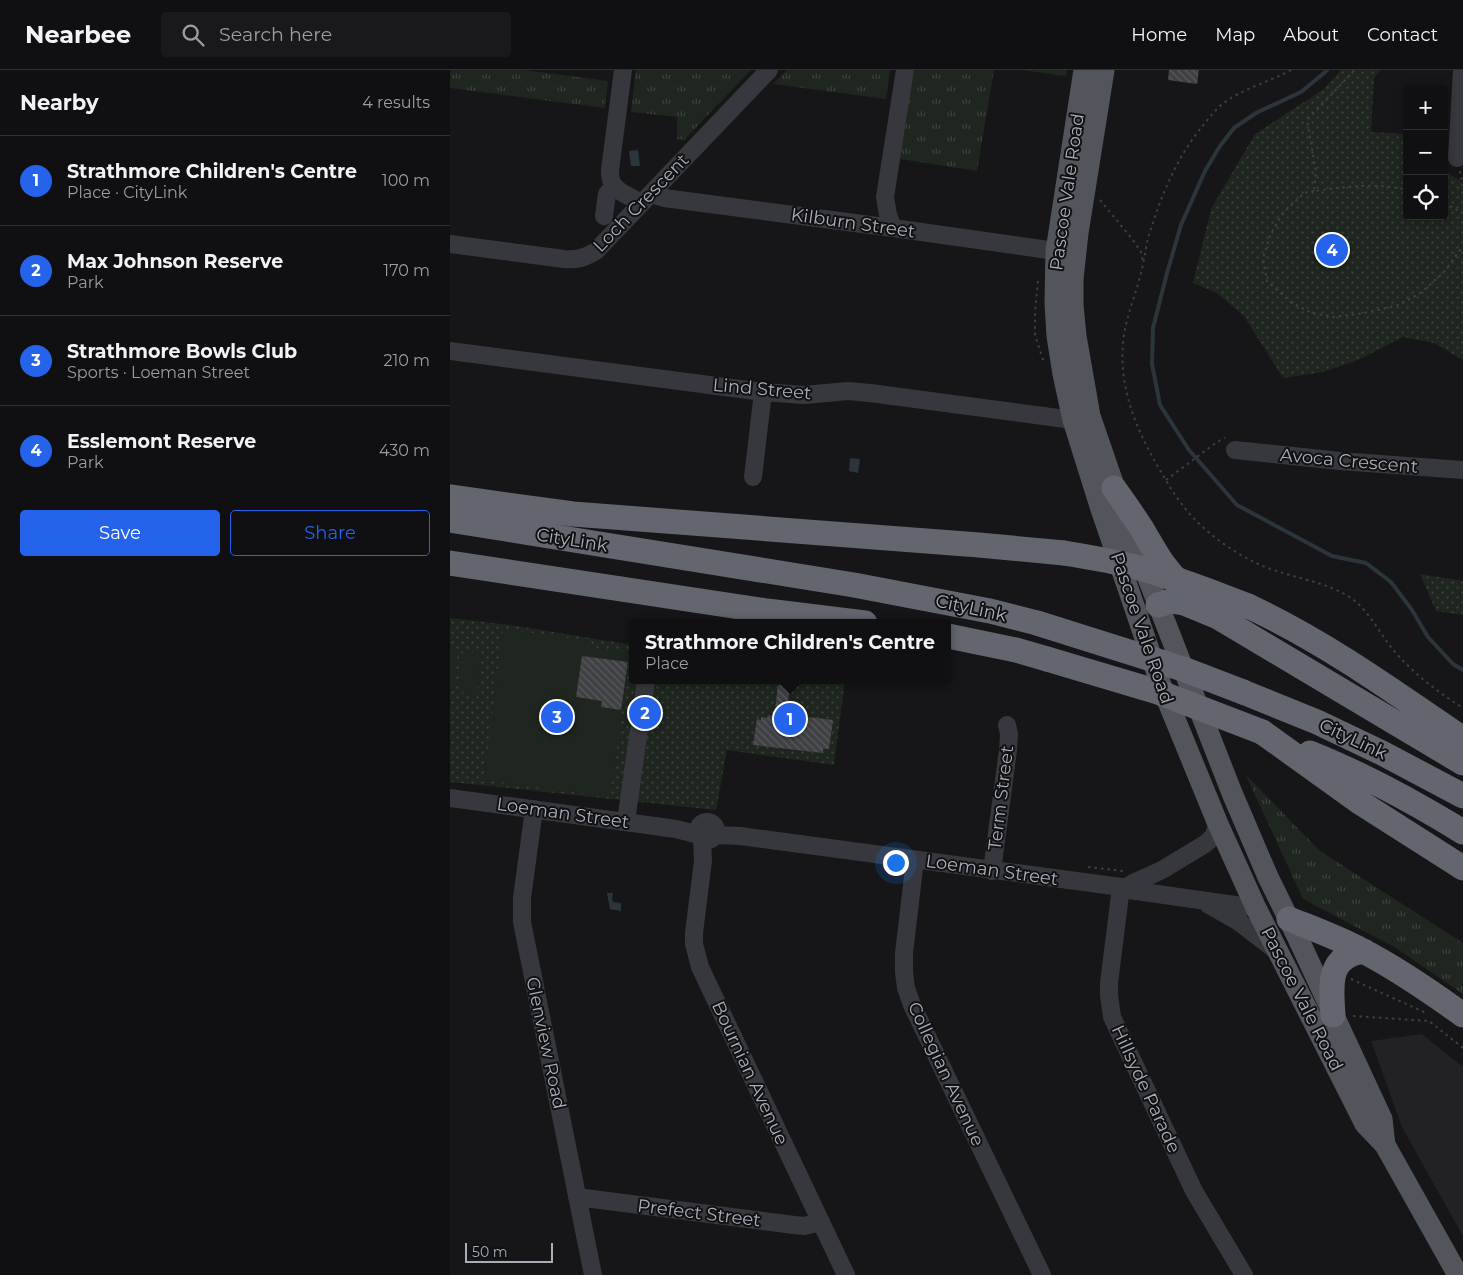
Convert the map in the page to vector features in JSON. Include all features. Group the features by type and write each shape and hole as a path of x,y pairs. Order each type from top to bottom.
{"highway":[{"path":"1114,488 1170,574 1218,618"},
{"path":"450,497 573,514 988,546 1064,554 1140,568 1248,606 1279,621 1357,666 1463,739"},
{"name":"CityLink","path":"450,520 854,585 971,607 1038,623 1183,669 1317,722 1382,752 1463,796"},
{"path":"450,562 767,611 832,619"},
{"path":"1158,605 1171,601 1184,603 1218,618 1463,763"},
{"name":"CityLink","path":"951,637 1016,650 1102,674 1212,712 1315,754 1433,814 1463,832"},
{"path":"1262,732 1361,803 1463,868"},
{"path":"1289,919 1336,937 1364,951 1418,984 1463,1015"},
{"path":"1343,1016 1332,998 1333,977 1337,965 1346,956 1353,952 1364,951"}],"main road":[{"name":"Pascoe Vale Road","path":"1084,70 1056,251 1055,303 1057,336 1073,420 1160,685 1218,824 1256,908 1365,1124 1385,1145 1458,1275"},
{"name":"Pascoe Vale Road","path":"1104,70 1078,233 1073,279 1076,336 1090,416 1114,488 1158,605 1232,793 1268,878 1343,1016 1382,1118 1385,1145"},
{"path":"1140,626 1158,605"},
{"path":"1256,908 1289,919"}],"street":[{"path":"604,216 607,194 614,186 610,180 610,170 623,70"},
{"name":"Loch Crescent","path":"450,244 576,260 587,257 596,251 769,70"},
{"path":"893,228 888,216 886,197 905,70"},
{"path":"1457,158 1462,70"},
{"name":"Kilburn Street","path":"614,186 646,198 657,197 1056,251"},
{"name":"Lind Street","path":"450,351 763,392 804,395 848,391 1073,420"},
{"path":"753,477 763,392"},
{"name":"Avoca Crescent","path":"1234,450 1340,462 1463,470"},
{"path":"626,821 645,684"},
{"name":"Term Street","path":"992,871 1008,750 1009,734 1007,724"},
{"name":"Loeman Street","path":"450,798 992,871 1125,882 1129,890 1256,908"},
{"name":"Glenview Road","path":"534,809 522,904 522,922 593,1275"},
{"path":"1125,882 1133,883 1162,870 1205,844 1213,837 1218,824"},
{"name":"Bournian Avenue","path":"707,834 694,933 694,944 700,967 846,1275"},
{"name":"Collegian Avenue","path":"915,860 904,953 906,988 912,1005 1042,1275"},
{"name":"Hillsyde Parade","path":"1125,882 1109,983 1112,1017 1194,1191 1244,1275"},
{"path":"1203,901 1239,922 1279,953"},
{"name":"Prefect Street","path":"577,1196 794,1225 804,1226 821,1222"}],"path":[{"path":"1291,70 1281,76 1254,86 1221,106 1181,155 1159,205 1126,324 1122,358 1130,405 1145,446 1178,499 1189,513 1206,529 1252,561 1270,570 1333,589 1348,596 1372,618 1394,651 1412,670 1463,708"},
{"path":"1314,191 1316,172 1307,120 1354,70"},
{"path":"1403,189 1362,185 1304,193 1284,212 1271,233 1263,258 1267,281 1292,304 1312,313 1334,318 1364,313 1399,305 1422,292 1444,272 1463,246"},
{"path":"1098,198 1134,240 1141,252 1143,266"},
{"path":"1448,205 1463,213"},
{"path":"1166,480 1217,442"},
{"path":"1081,866 1125,882"},
{"path":"1335,971 1427,1013"},
{"path":"1343,1016 1429,1021 1463,1048"}],"shaded area":[{"path":"638,150 640,166 631,166 629,151"},
{"path":"850,458 860,459 858,473 849,471"},
{"path":"607,893 613,893 613,902 621,903 621,911 610,909"},
{"path":"1422,1034 1463,1067 1463,1236 1402,1127 1371,1041"}],"green space":[{"path":"450,70 525,70 608,81 605,108 450,88"},
{"path":"636,70 751,70 684,140 677,139 677,117 631,112"},
{"path":"787,70 890,70 886,99 773,84"},
{"path":"914,70 994,70 977,171 900,159"},
{"path":"1022,70 1067,70 1066,76"},
{"path":"1341,70 1380,70 1374,78 1371,132 1403,134 1403,220 1448,220 1448,170 1449,174 1461,181 1463,188 1463,360 1434,343 1403,337 1358,360 1323,372 1283,378 1244,316 1217,293 1193,283 1211,209 1255,134 1324,89"},
{"path":"1420,574 1463,581 1463,615 1436,611"},
{"path":"450,618 511,625 629,645 629,684 844,684 834,765 727,750 716,810 450,782"},
{"path":"503,629 585,640 585,646 629,653 610,797 484,780"},
{"path":"450,649 458,650 453,691 450,691"},
{"path":"463,651 482,653 477,694 458,692"},
{"path":"1246,775 1320,851 1463,943 1463,994 1396,948 1303,899"}],"building":[{"path":"1169,70 1199,70 1197,84 1168,80"},
{"path":"582,656 628,662 621,710 601,707 602,701 576,697"},
{"path":"778,685 790,686 788,703 800,705 799,716 833,720 829,749 823,749 823,753 753,745 757,719 761,720 761,717 768,718 768,715 772,716 773,711 775,711"}],"waterway":[{"path":"1327,70 1301,92 1256,113 1234,128 1220,146 1205,171 1181,225 1153,328 1152,364 1160,405 1189,450 1237,505 1332,556 1366,563 1391,582 1412,610 1428,637 1453,664 1463,670"}],"place":[{"name":"Esslemont Reserve","path":"1332,250"},
{"name":"Max Johnson Reserve","path":"645,713"},
{"name":"Strathmore Bowls Club","path":"557,717"},
{"name":"Strathmore Children's Centre","path":"790,719"}]}
